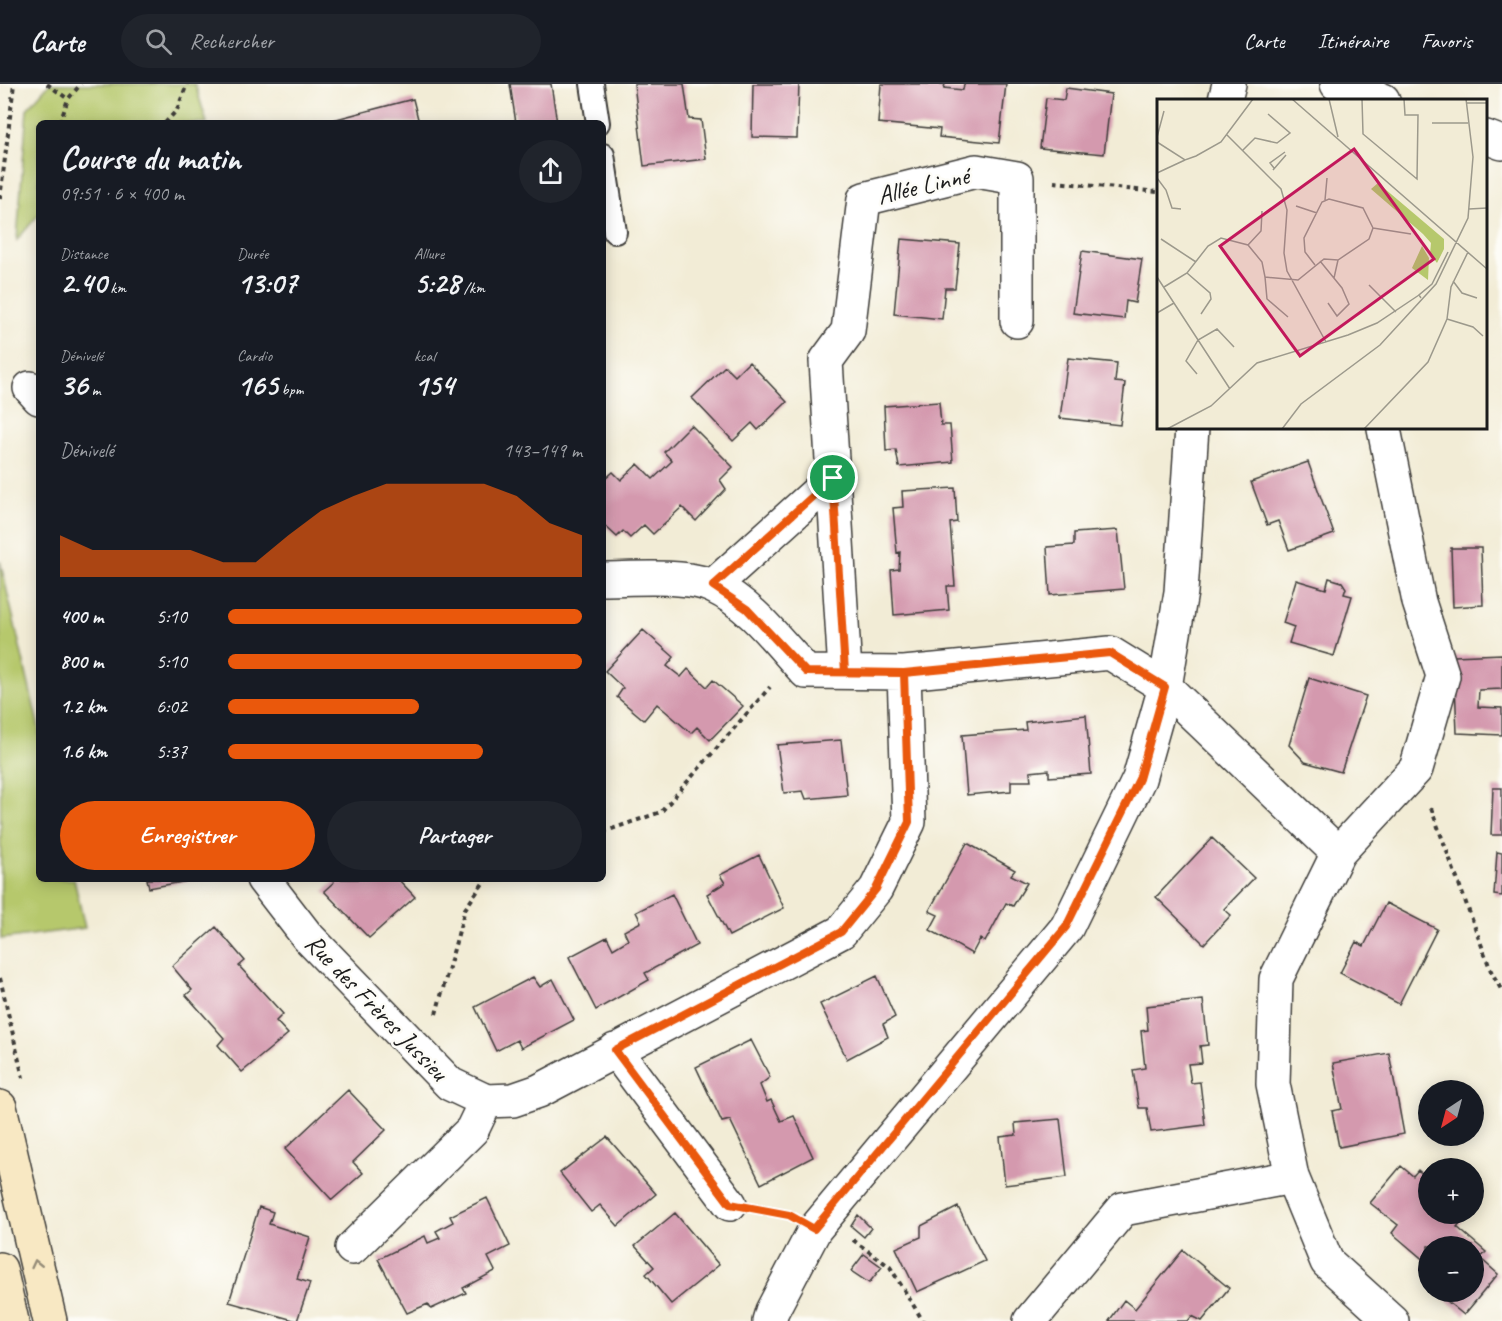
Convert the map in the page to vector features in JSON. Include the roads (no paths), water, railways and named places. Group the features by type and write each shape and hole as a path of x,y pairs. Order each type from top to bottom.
{"main road":[{"path":"0,1107 50,1321"},
{"path":"0,1269 12,1321"}],"street":[{"path":"1225,99 1229,84"},
{"path":"1337,84 1380,99"},
{"path":"1487,138 1502,143"},
{"name":"Allée Linné","path":"833,478 826,361 848,331 864,198 976,171 1017,178 1017,321"},
{"path":"770,1321 772,1311 814,1229 1066,927 1139,779 1165,687 1181,592 1192,429"},
{"path":"1384,429 1419,602 1443,676 1416,769 1338,853 1276,979 1273,1084 1292,1177 1327,1262 1392,1321"},
{"path":"713,586 833,478"},
{"path":"833,478 845,672"},
{"path":"606,579 673,579 713,586 747,609 806,672 904,673 1110,653 1165,687 1338,853"},
{"name":"Rue des Frères Jussieu","path":"265,882 307,936 450,1084 486,1101 513,1100 539,1091 841,932 876,889 909,822 904,673"},
{"path":"615,1050 730,1204"},
{"path":"351,1248 472,1130 486,1101"},
{"path":"1030,1321 1123,1209 1292,1177"}],"lane":[{"path":"592,84 598,120"},
{"path":"606,174 615,232"}]}
